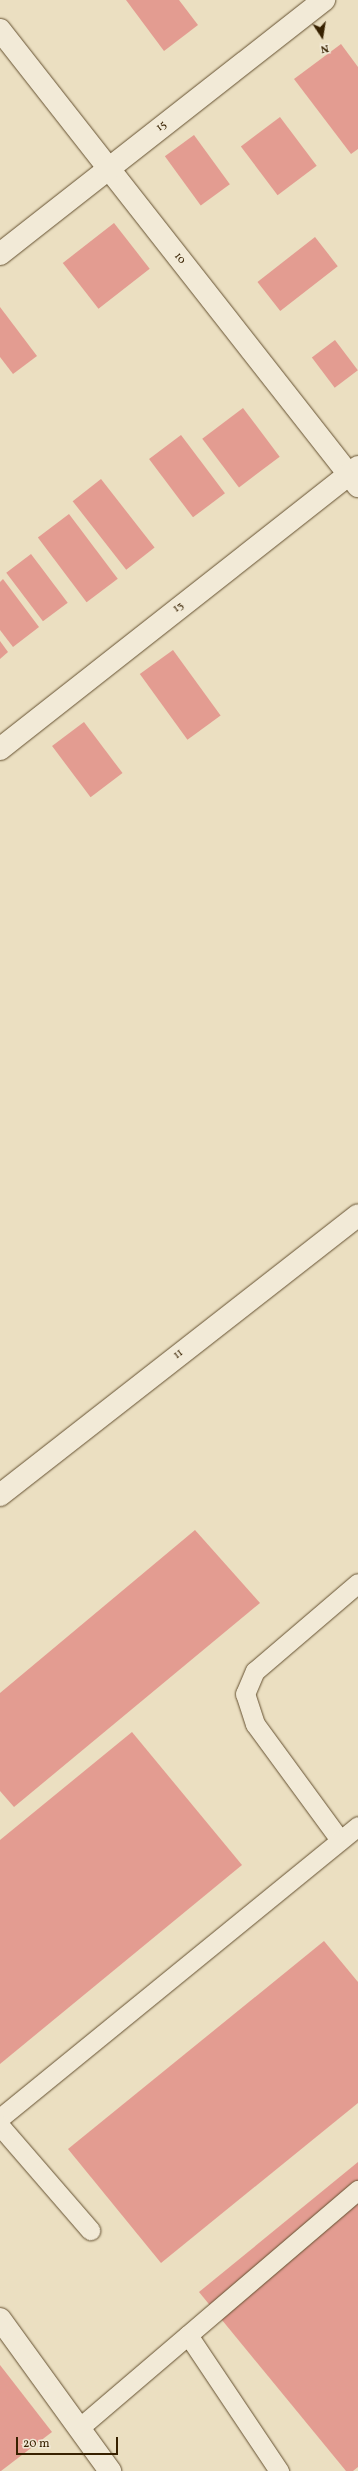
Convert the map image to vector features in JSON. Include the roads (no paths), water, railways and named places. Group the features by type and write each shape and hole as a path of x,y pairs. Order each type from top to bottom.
{"street":[{"name":"15","path":"0,254 324,0"},
{"name":"10","path":"0,30 108,169 355,476"},
{"name":"13","path":"0,749 355,476"},
{"name":"11","path":"0,1495 358,1215"},
{"path":"0,2319 110,2471"}],"lane":[{"path":"340,1840 255,1724 245,1694 256,1671 358,1583"},
{"path":"0,2118 358,1826"},
{"path":"0,2126 90,2230"},
{"path":"79,2428 358,2190"},
{"path":"188,2335 279,2471"}]}
